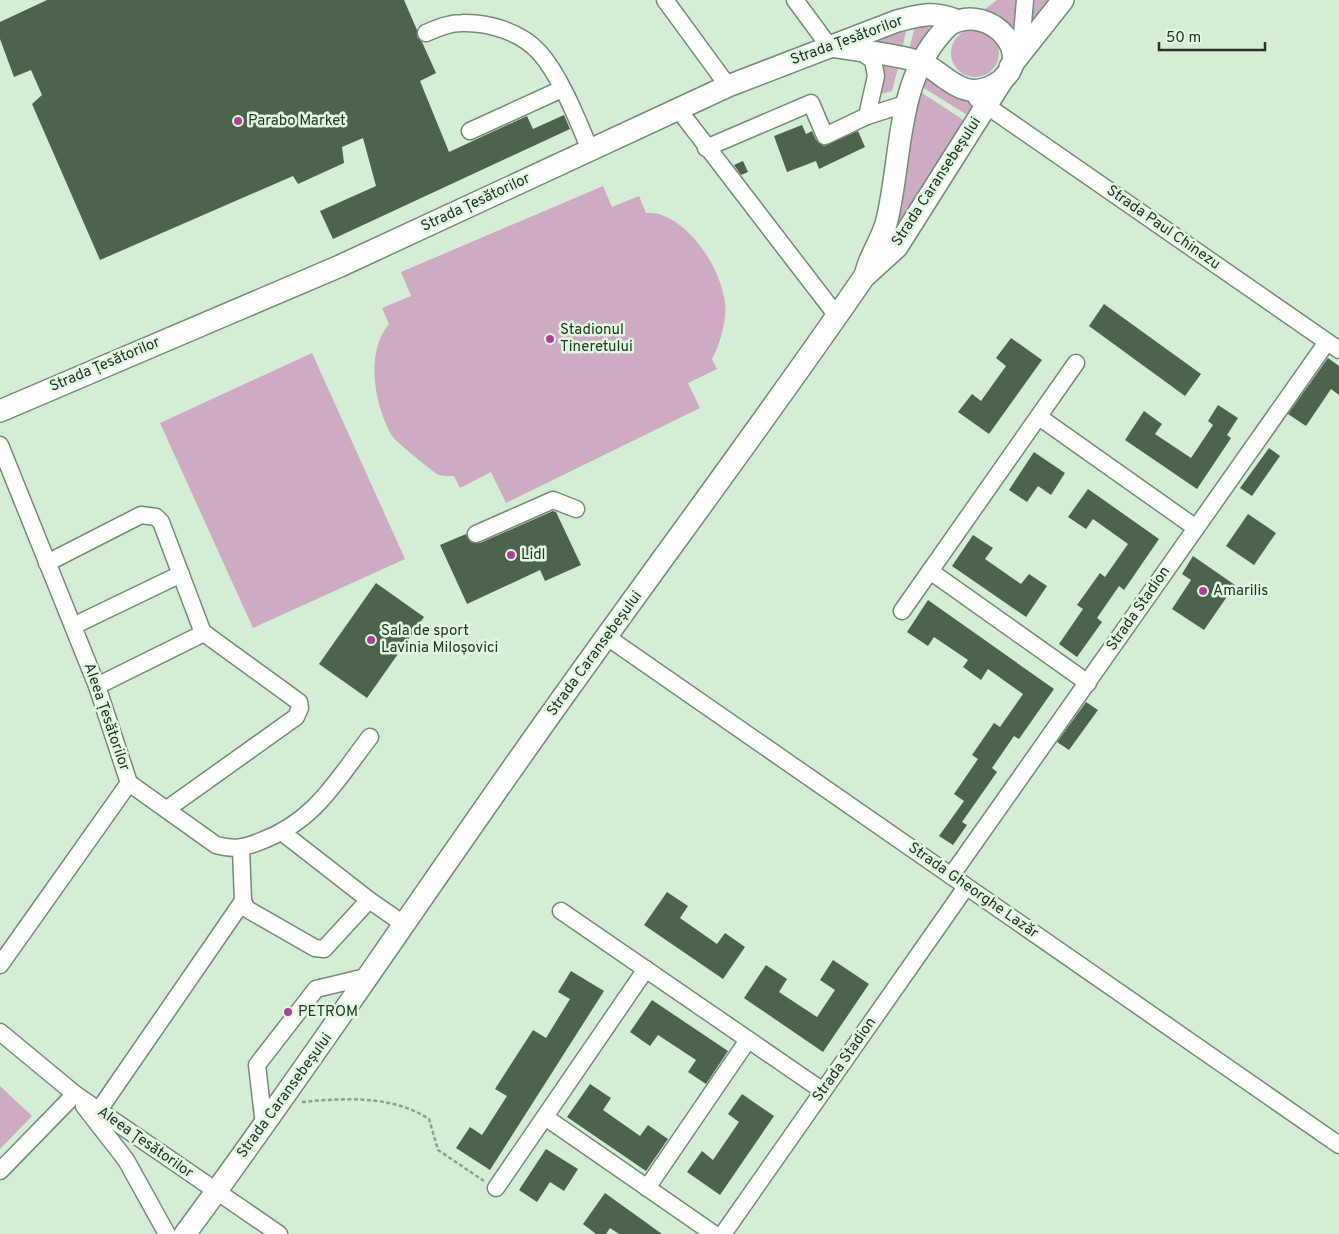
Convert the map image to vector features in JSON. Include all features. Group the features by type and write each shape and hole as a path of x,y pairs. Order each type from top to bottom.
{"main road":[{"path":"864,277 871,254 887,221 905,104 921,63 952,24 980,0"},
{"name":"Strada Caransebeșului","path":"184,1234 279,1105 532,740 864,277 897,247 987,105 1009,66 1063,0"},
{"name":"Strada Țesătorilor","path":"0,411 340,266 728,86 897,21 923,14 939,14 952,24"},
{"path":"829,46 921,63 953,83 977,91 997,84 1009,66 1010,36 997,21 978,15 952,24 938,46 938,58 942,70 953,83"}],"street":[{"path":"665,0 728,86"},
{"path":"795,0 829,46"},
{"path":"1009,66 1022,35 1025,0"},
{"path":"426,33 446,25 463,23 487,25 514,34 529,43 540,53 562,90 590,150"},
{"path":"861,52 873,60 876,76 867,116"},
{"name":"Strada Paul Chinezu","path":"953,83 1333,346"},
{"path":"470,131 562,90"},
{"path":"706,148 811,103 826,136 867,116 905,104"},
{"path":"678,109 706,148 837,316"},
{"name":"Strada Stadion","path":"951,876 1196,528 1333,346"},
{"path":"902,611 1076,363"},
{"path":"1039,417 1196,528"},
{"name":"Aleea Țesătorilor","path":"0,446 97,686 129,783 0,965"},
{"path":"476,534 553,500 576,509"},
{"path":"47,563 141,515 150,514 161,522 203,633 298,702 299,713 167,810"},
{"path":"930,571 1088,683"},
{"path":"73,626 181,574"},
{"path":"97,686 203,633"},
{"name":"Strada Gheorghe Lazăr","path":"607,637 1339,1145"},
{"path":"129,783 216,845 228,849 241,849 283,833 324,798 370,737"},
{"path":"283,833 369,900 405,925"},
{"path":"241,849 243,901 247,909 315,948 324,948 369,900"},
{"name":"Strada Stadion","path":"723,1234 966,886"},
{"path":"99,1110 243,901"},
{"path":"561,911 823,1091"},
{"path":"496,1188 646,969"},
{"path":"264,1125 257,1065 316,989 370,976"},
{"name":"Aleea Țesătorilor","path":"0,1032 75,1094 279,1234"},
{"path":"647,1188 748,1040"},
{"path":"0,1171 75,1094"},
{"name":"Aleea Țesătorilor","path":"75,1094 126,1160 167,1234"},
{"path":"545,1117 714,1234"}],"path":[{"path":"279,1105 346,1098 412,1108 430,1119 438,1150 496,1188"}],"shaded area":[{"path":"997,0 1016,0 1014,25 1011,26 999,15 984,10"},
{"path":"1032,0 1053,0 1028,29"},
{"path":"931,21 929,29 915,56 908,55 915,25"},
{"path":"907,27 901,54 850,46"},
{"path":"970,29 980,29 992,36 999,48 999,58 992,70 980,77 970,77 962,73 955,66 951,58 951,48 955,40 962,33"},
{"path":"877,64 898,68 892,91 878,95"},
{"path":"922,78 938,81 977,106 972,118 919,85"},
{"path":"919,91 968,123 893,233"},
{"name":"Stadionul Tineretului","path":"603,186 612,207 639,196 646,213 662,215 685,229 704,251 718,277 725,303 725,317 718,346 712,359 717,369 688,383 700,408 506,503 491,472 460,488 454,476 439,475 406,450 392,436 386,423 377,394 375,379 377,349 389,324 382,308 411,296 401,272"},
{"path":"312,353 405,559 253,628 160,423"},
{"path":"0,1086 32,1116 0,1149"}],"building":[{"name":"Parabo Market","path":"47,0 404,0 417,30 417,37 422,42 436,73 420,81 449,152 527,116 533,129 564,115 570,129 333,239 320,211 376,186 363,138 342,147 344,163 298,184 293,176 100,260 32,104 42,95 31,70 14,77 0,39 0,22"},
{"path":"802,125 806,134 812,131 816,140 824,146 858,131 865,147 819,169 816,161 787,172 774,136"},
{"path":"743,161 748,172 741,175 734,165"},
{"path":"1104,304 1201,374 1185,396 1089,326"},
{"path":"1011,338 1042,360 989,434 958,412 972,394 981,401 1006,366 996,358"},
{"path":"1328,358 1339,366 1339,395 1331,389 1306,426 1288,414"},
{"path":"1218,405 1238,418 1227,435 1231,438 1197,489 1125,440 1144,411 1162,424 1155,434 1191,458 1213,425 1208,421"},
{"path":"1269,448 1280,456 1252,496 1240,488"},
{"path":"1034,452 1065,473 1051,495 1038,486 1027,502 1009,490"},
{"path":"1088,489 1159,539 1124,590 1119,586 1097,618 1102,622 1077,657 1059,644 1083,609 1077,605 1100,573 1105,577 1128,544 1093,519 1086,529 1068,517"},
{"name":"Lidl","path":"553,511 556,512 581,565 545,581 540,570 467,604 440,545 466,534 471,542 480,543"},
{"path":"1248,514 1276,533 1254,565 1226,546"},
{"path":"973,535 993,548 985,559 1021,584 1029,574 1047,586 1026,617 952,566"},
{"path":"1193,556 1235,585 1204,630 1172,609 1191,580 1182,574"},
{"name":"Sala de sport Lavinia Miloșovici","path":"376,583 424,617 367,698 319,664"},
{"path":"928,600 1054,689 1019,739 1014,736 992,768 997,772 962,822 967,825 953,845 939,836 964,801 954,794 978,759 972,755 994,723 1000,727 1023,694 988,669 981,680 963,667 968,660 934,637 928,646 907,632"},
{"path":"1086,702 1098,710 1069,750 1057,742"},
{"path":"667,892 688,906 680,918 717,944 725,933 745,947 723,979 644,925"},
{"path":"833,960 869,984 823,1052 744,998 766,965 787,979 779,992 817,1017 835,990 820,980"},
{"path":"571,971 604,991 490,1170 456,1148 470,1127 482,1135 507,1096 495,1089 533,1030 546,1038 570,999 558,992"},
{"path":"652,1000 728,1051 706,1084 688,1072 696,1060 658,1035 650,1046 630,1032"},
{"path":"590,1084 611,1098 603,1110 640,1136 648,1125 668,1139 646,1171 567,1117"},
{"path":"742,1094 774,1116 720,1195 687,1172 702,1151 713,1160 739,1122 728,1114"},
{"path":"546,1149 578,1169 564,1191 550,1182 537,1202 519,1190"},
{"path":"605,1193 662,1234 619,1234 610,1228 606,1234 596,1234 583,1224"}],"place":[{"name":"Parabo Market","path":"238,121"},
{"name":"Stadionul Tineretului","path":"550,339"},
{"name":"Lidl","path":"511,555"},
{"name":"Amarilis","path":"1203,591"},
{"name":"Sala de sport Lavinia Miloșovici","path":"371,640"},
{"name":"PETROM","path":"288,1012"}]}
